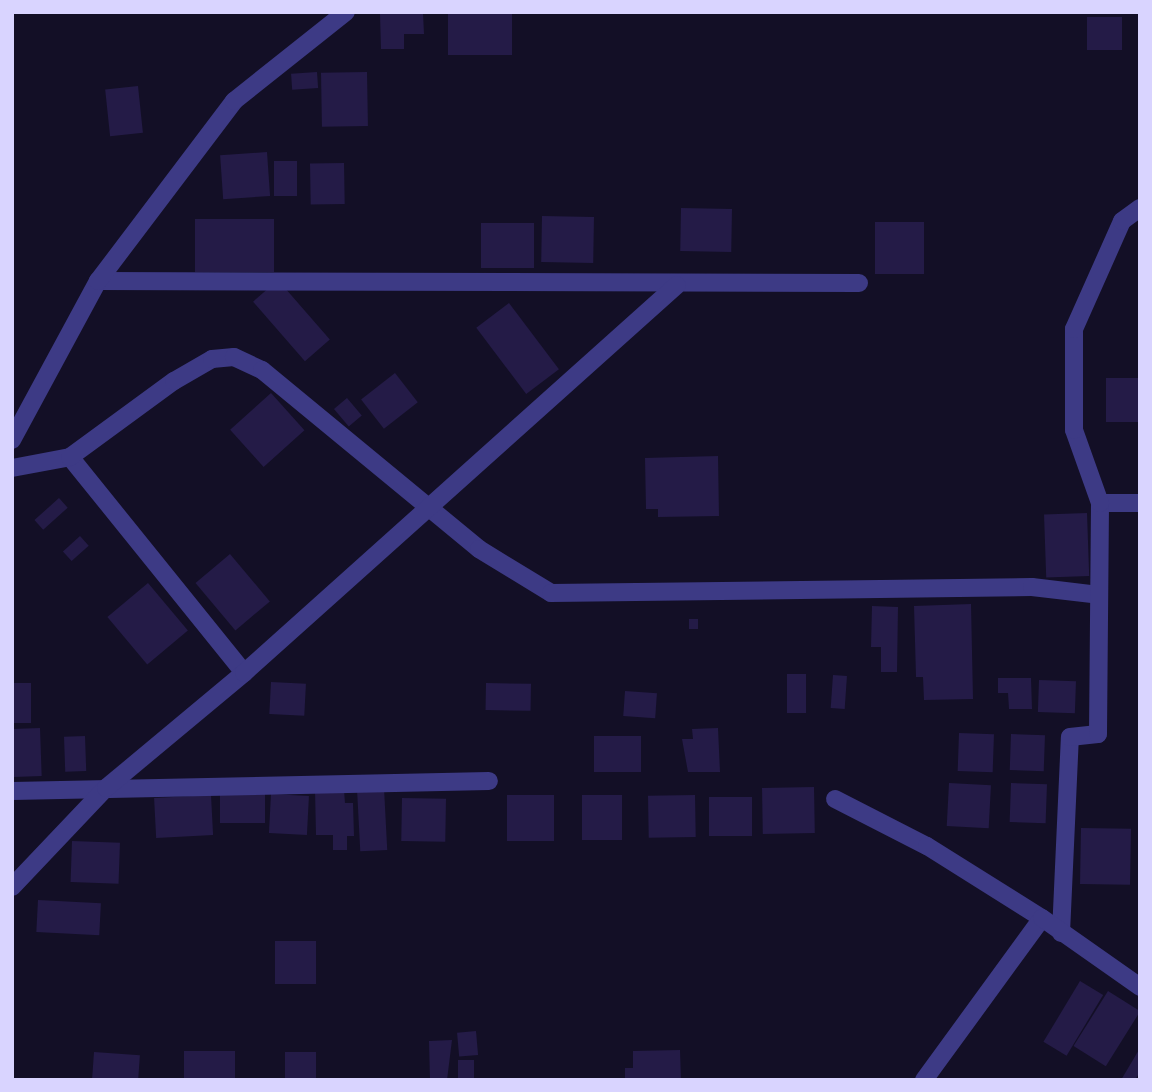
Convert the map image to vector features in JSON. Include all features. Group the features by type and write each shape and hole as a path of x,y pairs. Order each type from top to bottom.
{"street":[{"path":"12,440 99,281 234,101 346,12"},
{"path":"1061,933 1070,737 1097,734 1100,503 1074,430 1074,329 1122,221 1140,208"},
{"path":"99,281 677,285 859,283"},
{"path":"12,887 106,788 244,673 677,285"},
{"path":"12,468 70,457 174,380 212,359 234,357 262,370 328,430 430,507 479,549 551,593 1032,587 1099,596"},
{"path":"70,457 244,673"},
{"path":"1100,503 1140,503"},
{"path":"12,791 489,781"},
{"path":"835,799 1042,918 1140,987"},
{"path":"924,1080 1042,918"}],"building":[{"path":"448,12 512,12 512,55 448,55"},
{"path":"423,13 424,34 404,34 404,49 381,49 380,14"},
{"path":"1087,17 1122,17 1122,50 1087,50"},
{"path":"317,72 318,88 292,90 291,74"},
{"path":"367,72 368,126 322,127 321,73"},
{"path":"138,86 143,133 110,136 105,89"},
{"path":"267,152 270,196 223,199 220,155"},
{"path":"274,161 297,161 297,196 274,196"},
{"path":"344,163 345,204 311,205 310,164"},
{"path":"681,208 732,209 731,252 680,251"},
{"path":"542,216 594,217 593,263 541,262"},
{"path":"195,219 274,219 274,272 195,272"},
{"path":"875,222 924,222 924,274 875,274"},
{"path":"481,223 534,223 534,268 481,268"},
{"path":"278,280 330,340 305,361 253,302"},
{"path":"509,303 559,369 526,394 476,328"},
{"path":"395,373 418,402 384,429 361,399"},
{"path":"1106,378 1140,378 1140,422 1106,422"},
{"path":"271,393 304,430 264,467 230,430"},
{"path":"347,398 362,416 349,427 334,409"},
{"path":"718,456 719,516 658,517 658,509 646,509 645,458"},
{"path":"59,498 68,508 43,530 34,520"},
{"path":"1087,513 1089,576 1046,577 1044,515"},
{"path":"80,536 89,546 72,561 63,551"},
{"path":"230,554 270,601 235,630 196,583"},
{"path":"148,583 188,630 147,665 107,617"},
{"path":"971,604 973,699 924,700 923,677 916,677 914,606"},
{"path":"872,606 898,607 897,672 881,672 881,647 871,647"},
{"path":"689,619 698,619 698,629 689,629"},
{"path":"787,674 806,674 806,713 787,713"},
{"path":"833,675 847,676 845,709 831,708"},
{"path":"998,678 1031,678 1032,709 1009,709 1008,693 998,693"},
{"path":"1039,680 1076,681 1075,713 1038,712"},
{"path":"271,682 306,684 304,716 269,714"},
{"path":"12,683 31,683 31,723 12,723"},
{"path":"486,683 531,684 531,711 486,710"},
{"path":"625,691 657,693 655,718 623,716"},
{"path":"40,728 42,776 14,777 12,729"},
{"path":"718,728 720,772 688,772 682,739 693,739 692,729"},
{"path":"959,733 994,734 993,772 958,771"},
{"path":"1011,734 1045,735 1044,771 1010,770"},
{"path":"85,736 86,771 65,772 64,737"},
{"path":"594,736 641,736 641,772 594,772"},
{"path":"949,783 991,785 989,828 947,826"},
{"path":"1011,783 1047,784 1046,823 1010,822"},
{"path":"814,787 815,833 763,834 762,788"},
{"path":"384,788 387,850 360,851 357,789"},
{"path":"315,790 344,790 345,803 353,803 354,836 347,836 347,850 333,850 333,835 316,835"},
{"path":"220,794 265,794 265,823 220,823"},
{"path":"271,794 309,796 307,835 269,833"},
{"path":"211,795 213,835 156,838 154,798"},
{"path":"507,795 554,795 554,841 507,841"},
{"path":"582,795 622,795 622,840 582,840"},
{"path":"695,795 696,837 649,838 648,796"},
{"path":"709,797 752,797 752,836 709,836"},
{"path":"402,798 446,799 445,842 401,841"},
{"path":"1081,828 1131,829 1130,885 1080,884"},
{"path":"72,841 120,843 119,884 71,882"},
{"path":"38,900 101,903 99,935 36,932"},
{"path":"275,941 316,941 316,984 275,984"},
{"path":"1080,981 1103,995 1067,1056 1043,1042"},
{"path":"1108,991 1140,1011 1106,1066 1074,1046"},
{"path":"476,1031 478,1055 459,1057 457,1033"},
{"path":"452,1040 447,1080 430,1080 429,1041"},
{"path":"1140,1048 1140,1072 1135,1080 1121,1080"},
{"path":"680,1050 681,1080 625,1080 625,1068 633,1068 633,1051"},
{"path":"184,1051 235,1051 235,1080 184,1080"},
{"path":"94,1052 140,1055 138,1080 92,1080"},
{"path":"285,1052 316,1052 316,1080 285,1080"},
{"path":"458,1060 474,1060 474,1080 458,1080"}]}
